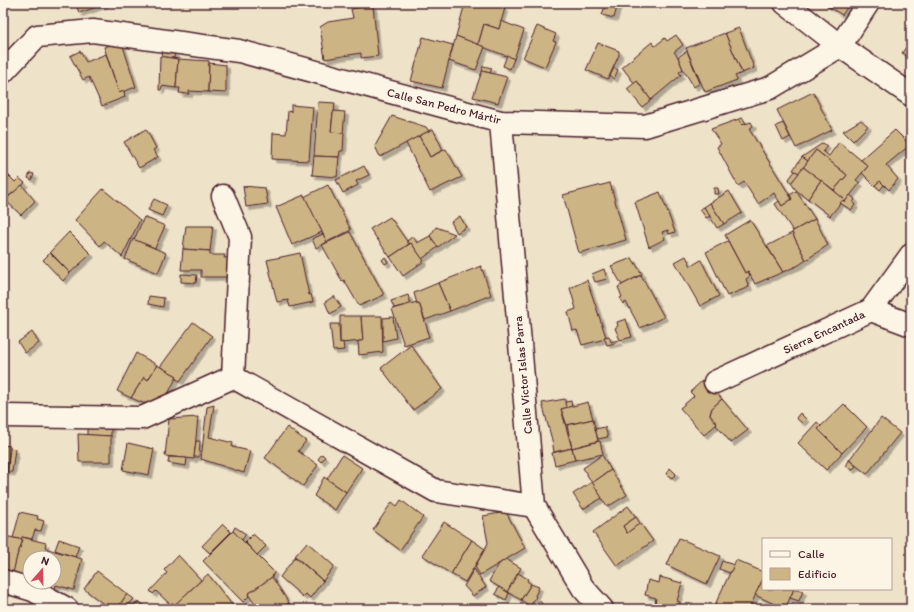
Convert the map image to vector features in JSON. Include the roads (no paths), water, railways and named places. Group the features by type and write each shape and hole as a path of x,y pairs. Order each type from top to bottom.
{"street":[{"path":"785,3 840,46 911,95"},
{"name":"Calle San Pedro Mártir","path":"3,72 37,36 93,31 239,51 501,122 645,126 770,88 840,46 868,3"},
{"name":"Calle Víctor Islas Parra","path":"501,122 534,506 583,588 602,609"},
{"path":"223,196 240,237 233,377"},
{"name":"Sierra Encantada","path":"715,382 871,310 911,255"},
{"path":"871,310 911,325"},
{"path":"233,377 436,492 534,506"},
{"path":"4,416 142,418 233,377"},
{"path":"3,581 33,590 67,609"}]}
